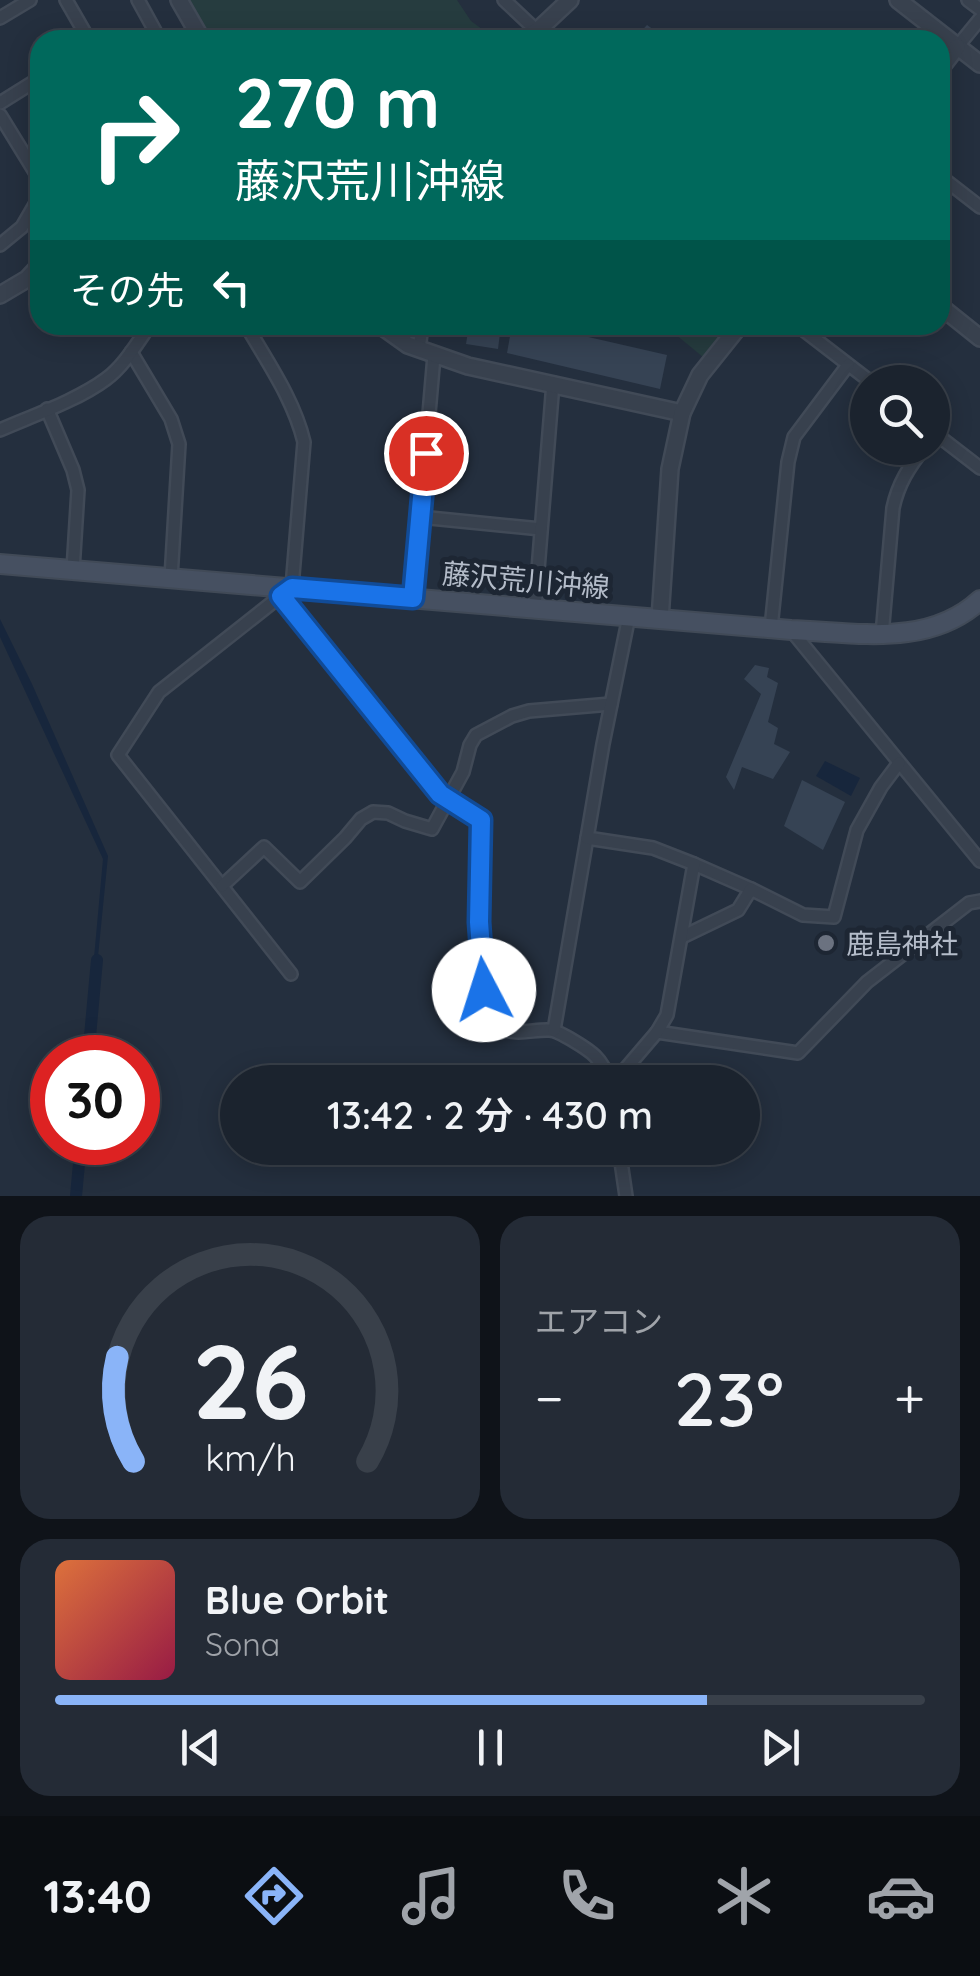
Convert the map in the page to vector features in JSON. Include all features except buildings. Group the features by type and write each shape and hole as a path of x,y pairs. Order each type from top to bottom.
{"main road":[{"name":"藤沢荒川沖線","path":"0,564 286,592 413,598 882,635 933,628 980,600"}],"street":[{"path":"0,18 30,0"},
{"path":"66,0 83,30"},
{"path":"138,0 154,30"},
{"path":"179,0 196,30"},
{"path":"538,30 570,0"},
{"path":"898,0 936,30"},
{"path":"968,0 980,9"},
{"path":"507,2 536,30"},
{"path":"950,56 980,18"},
{"path":"950,41 980,64"},
{"path":"0,103 30,84"},
{"path":"0,114 30,164"},
{"path":"950,184 980,208"},
{"path":"2,241 22,227 30,213"},
{"path":"0,295 30,275"},
{"path":"950,314 980,338"},
{"path":"0,430 109,377 143,335"},
{"path":"252,335 290,401 304,442 286,592 440,794 481,820 479,922 488,1011 508,1032 554,1030 594,1055 600,1065"},
{"path":"394,335 426,353 468,366 682,412"},
{"path":"413,598 420,518 423,335"},
{"path":"660,619 670,469 682,412 700,375 732,335"},
{"path":"771,628 794,437 848,365 810,335"},
{"path":"131,352 171,419 179,444 171,578"},
{"path":"534,608 553,383"},
{"path":"46,409 78,490 73,570"},
{"path":"950,446 980,468"},
{"path":"882,635 892,508 911,465"},
{"path":"420,518 541,529"},
{"path":"286,592 159,692 118,756 292,974"},
{"path":"554,1030 629,616"},
{"path":"790,630 980,861"},
{"path":"222,886 264,846 300,882 361,819 373,812 388,813 432,829 463,772 476,735 528,711 611,704"},
{"path":"587,838 652,848 803,915 834,917 858,830 898,764"},
{"path":"629,1065 667,1015 694,864"},
{"path":"682,937 738,910 751,889"},
{"path":"657,1032 798,1053 867,982 969,902 980,901"},
{"path":"621,1165 626,1196"}],"green space":[{"path":"189,0 457,0 471,21 483,30 207,30"},
{"path":"676,335 720,335 703,357"}],"water":[{"path":"0,619 108,856 90,1035 87,1035 103,859 0,637"},
{"path":"825,761 860,778 851,796 816,776"}],"waterway":[{"path":"90,1035 97,960"},
{"path":"76,1196 79,1165"}],"place":[{"name":"鹿島神社","path":"826,943"}],"route":[{"path":"426,453 413,598 292,588 281,596 440,794 481,820 479,922 484,990"}]}
